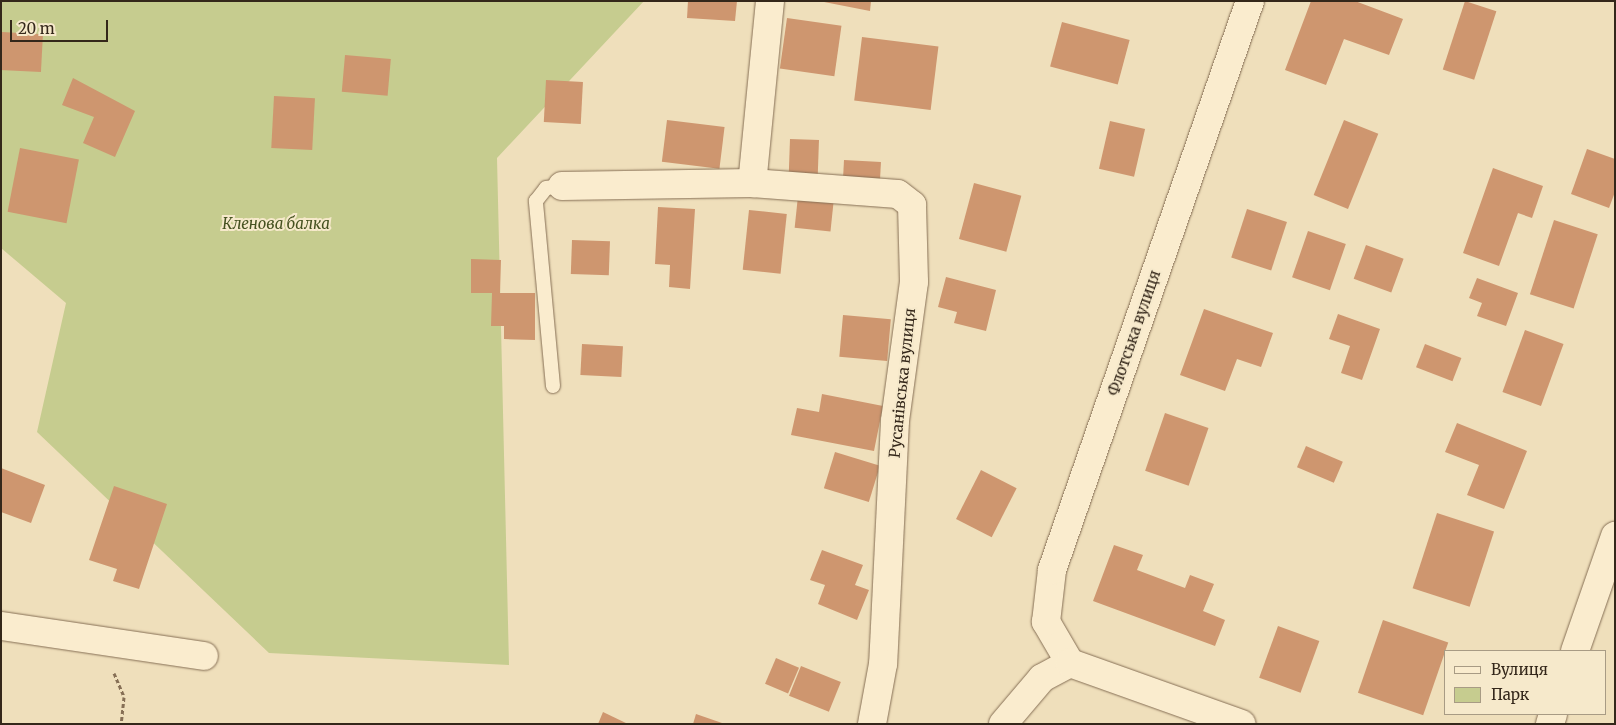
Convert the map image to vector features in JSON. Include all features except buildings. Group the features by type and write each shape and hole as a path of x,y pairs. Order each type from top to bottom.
{"street":[{"path":"752,183 770,1"},
{"name":"Флотська вулиця","path":"1070,663 1046,622 1052,570 1250,1"},
{"name":"Русанівська вулиця","path":"562,186 752,183 898,194 912,205 914,282 895,421 883,664 872,724"},
{"path":"1575,650 1615,536"},
{"path":"1,626 204,656"},
{"path":"1004,724 1042,678 1070,663 1241,724"}],"lane":[{"path":"553,386 536,201 546,188 562,186"}],"path":[{"path":"100,641 124,697 121,724"}],"green space":[{"name":"Кленова балка","path":"1,1 644,1 497,158 509,665 269,653 37,432 66,303 1,248"}]}
